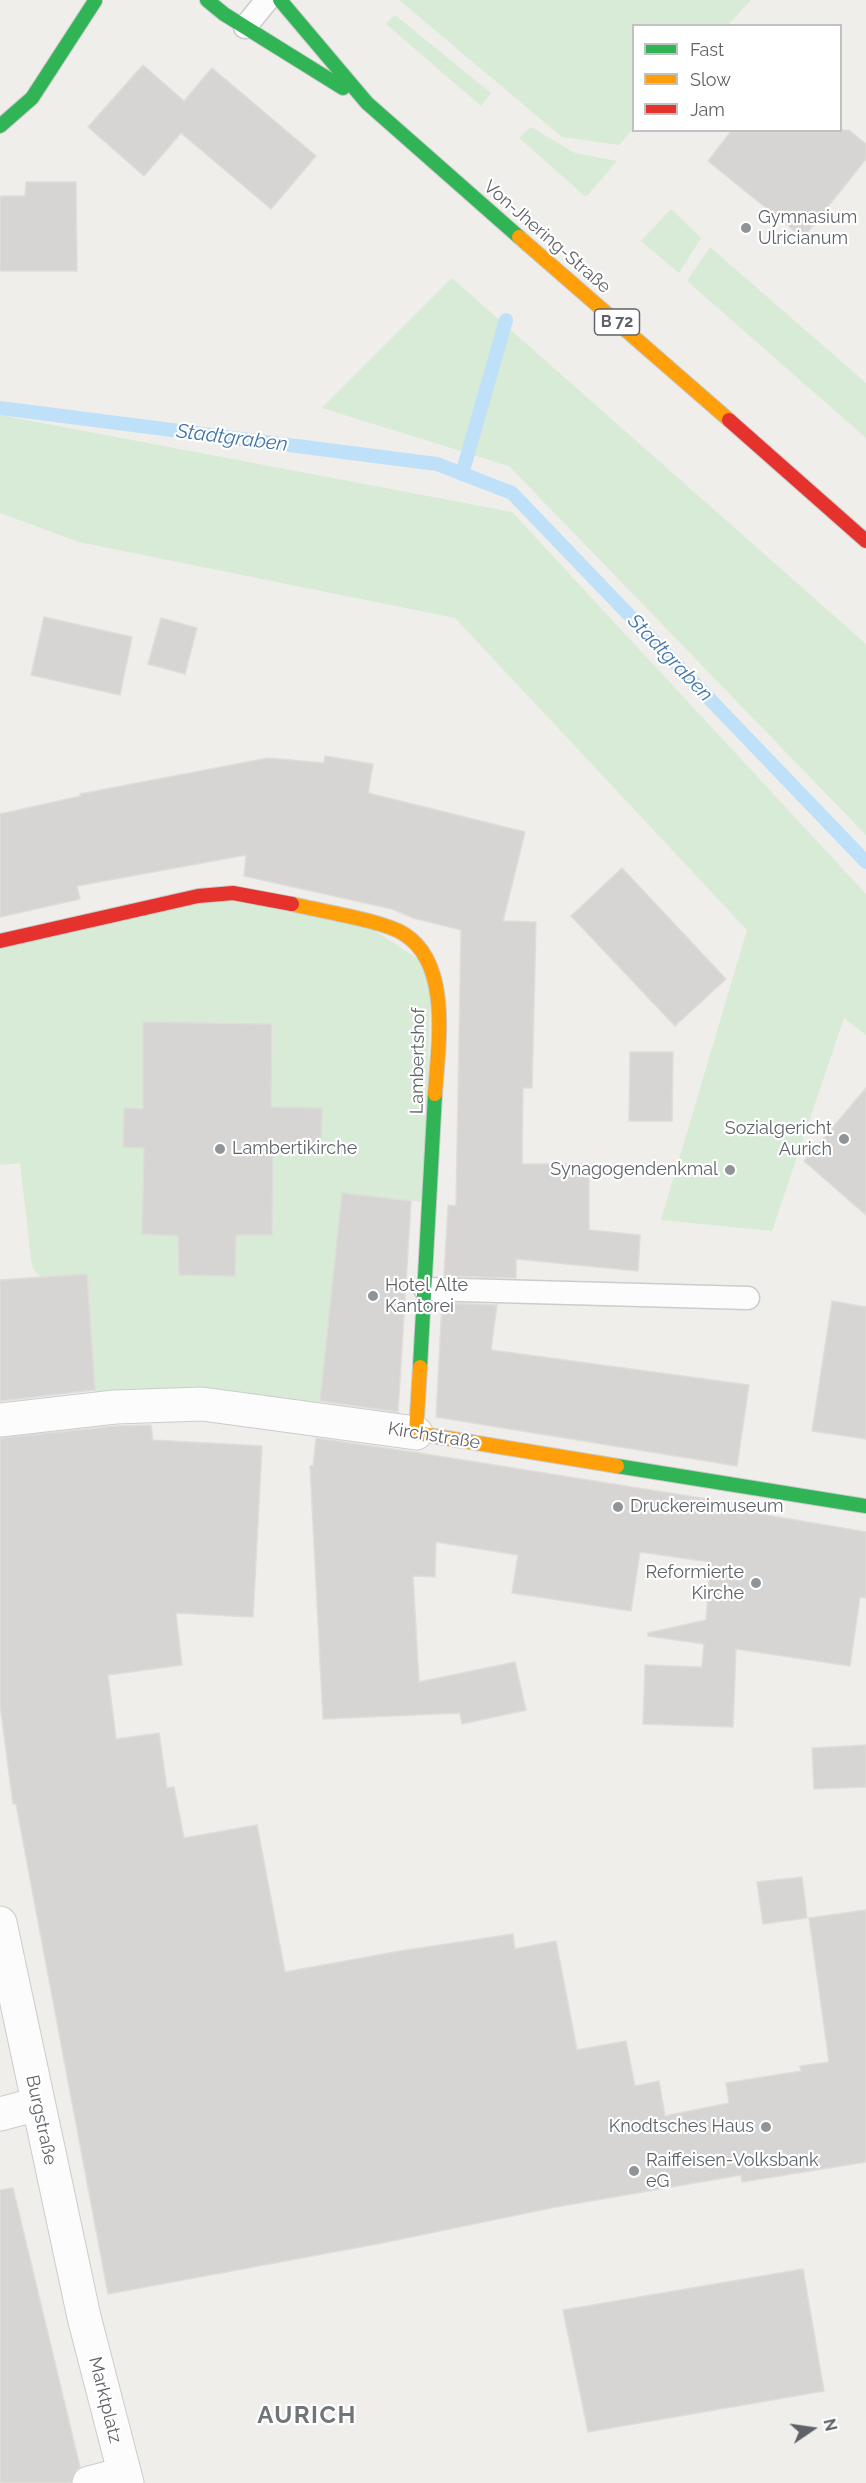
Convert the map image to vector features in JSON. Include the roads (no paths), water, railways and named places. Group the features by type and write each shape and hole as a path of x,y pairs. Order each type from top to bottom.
{"street":[{"name":"Von-Jhering-Straße","path":"207,0 245,27 367,103"},
{"name":"Von-Jhering-Straße","path":"280,0 367,103 866,541"},
{"path":"0,126 32,98 95,1"},
{"name":"Lambertshof","path":"0,941 198,896 233,893 356,918 388,927 404,934 418,948 431,968 437,992 439,1031 416,1433"},
{"name":"Kirchstraße","path":"0,1420 115,1407 202,1404 416,1433 866,1506"},
{"name":"Burgstraße","path":"0,1923 84,2317"},
{"path":"0,2114 38,2104"},
{"name":"Marktplatz","path":"84,2317 126,2479"},
{"path":"89,2483 126,2479"}],"lane":[{"path":"245,27 267,0"},
{"path":"425,1288 748,1298"}],"waterway":[{"name":"Stadtgraben","path":"462,474 506,320"},
{"name":"Stadtgraben","path":"0,408 437,464 512,493 866,862"}],"place":[{"name":"Gymnasium Ulricianum","path":"746,228"},
{"name":"Sozialgericht Aurich","path":"844,1139"},
{"name":"Lambertikirche","path":"220,1149"},
{"name":"Synagogendenkmal","path":"730,1170"},
{"name":"Hotel Alte Kantorei","path":"373,1296"},
{"name":"Druckereimuseum","path":"618,1507"},
{"name":"Reformierte Kirche","path":"756,1583"},
{"name":"Knodtsches Haus","path":"766,2127"},
{"name":"Raiffeisen-Volksbank eG","path":"634,2171"}],"district":[{"name":"AURICH","path":"307,2416"}]}
